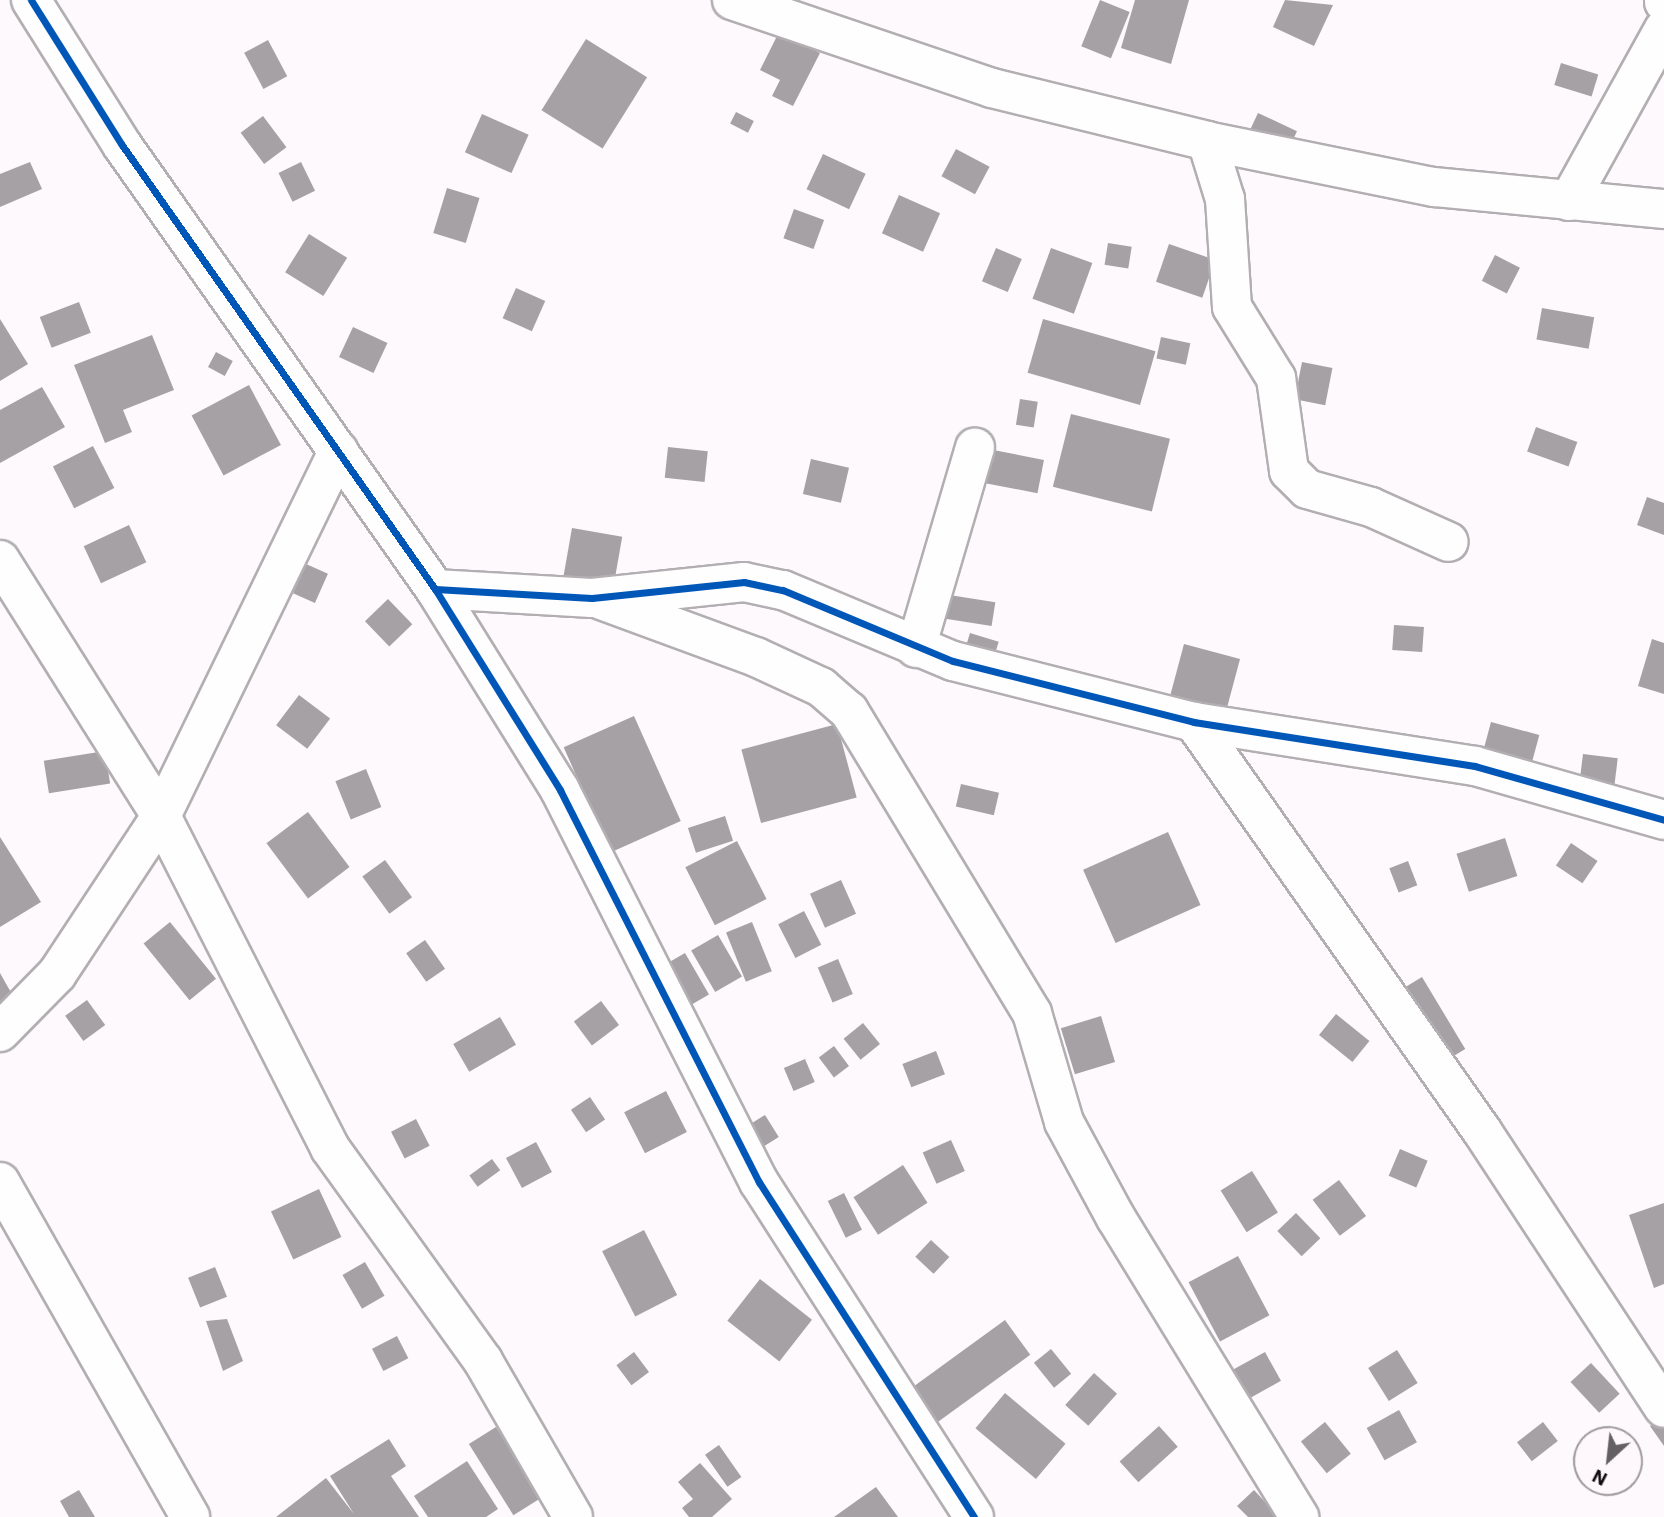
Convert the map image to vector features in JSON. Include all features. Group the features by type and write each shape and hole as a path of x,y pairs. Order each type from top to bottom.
{"street":[{"path":"31,0 122,145 435,589 560,790 759,1182 974,1517"},
{"path":"732,0 992,88 1207,141 1434,187 1664,209"},
{"path":"1569,201 1664,29"},
{"path":"1207,141 1225,199 1232,307 1276,378 1289,471 1307,489 1381,510 1449,542"},
{"path":"916,648 975,447"},
{"path":"0,1032 57,974 161,816 338,451"},
{"path":"0,560 161,816 330,1148 483,1361 573,1517"},
{"path":"435,589 593,597 744,582 783,590 916,648 1194,722 1420,754 1564,788 1664,820"},
{"path":"593,597 756,657 821,687 849,711 1032,1013 1064,1122 1116,1218 1299,1517"},
{"path":"1194,722 1482,1131 1664,1408"},
{"path":"0,1182 190,1517"}],"building":[{"path":"1100,0 1130,12 1111,58 1081,46"},
{"path":"1135,0 1189,0 1171,64 1121,48"},
{"path":"1285,0 1333,5 1314,46 1273,27"},
{"path":"779,32 820,53 793,106 772,96 780,80 760,70"},
{"path":"586,39 647,77 603,148 541,110"},
{"path":"268,40 287,76 263,89 244,53"},
{"path":"1561,63 1598,74 1592,96 1554,85"},
{"path":"736,112 754,121 748,133 730,124"},
{"path":"1258,113 1297,131 1287,152 1248,134"},
{"path":"482,114 529,135 512,173 465,152"},
{"path":"263,116 286,147 264,164 241,133"},
{"path":"956,149 990,167 975,194 941,176"},
{"path":"823,154 866,174 849,209 807,189"},
{"path":"30,162 42,189 0,207 0,174"},
{"path":"301,162 315,191 293,202 279,173"},
{"path":"447,188 480,198 466,243 433,233"},
{"path":"899,195 940,213 923,252 882,233"},
{"path":"794,209 824,220 813,249 783,238"},
{"path":"309,234 347,258 323,296 285,272"},
{"path":"1108,243 1132,247 1128,268 1105,265"},
{"path":"1169,244 1215,260 1202,298 1156,282"},
{"path":"996,248 1022,259 1008,292 982,281"},
{"path":"1051,248 1092,263 1074,314 1033,299"},
{"path":"1495,255 1520,268 1507,294 1482,281"},
{"path":"516,288 545,301 532,331 503,318"},
{"path":"79,302 91,333 52,348 40,317"},
{"path":"1542,308 1594,317 1589,349 1536,340"},
{"path":"0,319 28,364 0,381"},
{"path":"1043,319 1155,351 1140,405 1028,373"},
{"path":"353,327 387,343 373,373 339,357"},
{"path":"152,335 174,390 123,410 132,432 105,443 74,365"},
{"path":"1161,337 1190,343 1186,365 1156,359"},
{"path":"216,352 233,361 225,376 208,367"},
{"path":"1302,362 1332,368 1325,405 1295,399"},
{"path":"249,385 281,445 224,476 192,416"},
{"path":"42,387 65,427 0,463 0,410"},
{"path":"1020,399 1038,402 1034,427 1016,425"},
{"path":"1071,414 1170,439 1152,511 1053,487"},
{"path":"1536,427 1577,442 1568,466 1527,451"},
{"path":"93,446 114,488 74,508 53,466"},
{"path":"668,447 708,451 705,482 665,478"},
{"path":"988,449 1044,460 1037,493 982,482"},
{"path":"811,459 849,468 841,503 803,494"},
{"path":"1647,497 1664,503 1664,535 1637,525"},
{"path":"129,525 146,562 101,583 84,546"},
{"path":"572,528 622,537 613,590 563,581"},
{"path":"306,564 328,574 315,603 293,593"},
{"path":"943,594 995,602 992,626 939,618"},
{"path":"388,599 412,624 389,646 365,621"},
{"path":"1394,625 1424,627 1422,652 1392,650"},
{"path":"970,633 999,642 992,665 963,656"},
{"path":"1652,639 1664,643 1664,694 1638,686"},
{"path":"1184,644 1240,659 1226,710 1170,695"},
{"path":"299,695 330,718 307,749 276,725"},
{"path":"634,716 681,821 610,852 564,747"},
{"path":"1491,722 1539,735 1530,769 1482,756"},
{"path":"837,724 857,797 761,823 741,750"},
{"path":"105,751 110,784 49,793 44,761"},
{"path":"1583,754 1618,758 1614,791 1579,787"},
{"path":"366,769 381,807 351,819 335,781"},
{"path":"961,784 999,793 994,815 956,806"},
{"path":"308,812 350,867 308,898 266,843"},
{"path":"725,816 733,841 696,853 688,828"},
{"path":"1168,832 1201,905 1116,943 1083,870"},
{"path":"0,837 41,902 0,927"},
{"path":"1505,838 1517,876 1469,892 1456,854"},
{"path":"737,841 767,899 715,925 685,867"},
{"path":"1571,843 1598,861 1582,883 1556,865"},
{"path":"385,860 412,897 389,914 362,876"},
{"path":"1408,861 1417,885 1399,892 1389,868"},
{"path":"841,880 856,914 825,928 810,894"},
{"path":"804,911 821,945 795,958 778,924"},
{"path":"170,922 216,979 190,1000 144,943"},
{"path":"752,922 772,971 746,982 726,932"},
{"path":"718,935 742,977 715,992 691,950"},
{"path":"425,940 445,969 426,982 406,953"},
{"path":"685,953 709,995 683,1010 659,968"},
{"path":"838,959 853,994 833,1003 818,968"},
{"path":"0,973 13,996 0,1003"},
{"path":"1422,977 1465,1049 1443,1062 1400,990"},
{"path":"87,1000 105,1025 83,1041 65,1016"},
{"path":"601,1001 619,1025 592,1045 574,1021"},
{"path":"1336,1014 1369,1041 1352,1062 1319,1035"},
{"path":"1101,1016 1115,1062 1075,1074 1061,1028"},
{"path":"500,1017 516,1045 469,1072 453,1044"},
{"path":"863,1023 880,1044 861,1060 844,1039"},
{"path":"834,1046 849,1066 834,1077 819,1057"},
{"path":"936,1051 945,1074 911,1087 902,1064"},
{"path":"805,1059 815,1082 794,1091 784,1068"},
{"path":"666,1091 687,1132 645,1153 624,1112"},
{"path":"590,1097 605,1119 586,1132 571,1110"},
{"path":"765,1115 779,1137 757,1151 743,1129"},
{"path":"416,1119 430,1146 405,1158 391,1132"},
{"path":"951,1140 965,1171 937,1184 923,1153"},
{"path":"536,1142 552,1172 522,1188 506,1158"},
{"path":"1400,1149 1428,1161 1416,1187 1389,1176"},
{"path":"492,1159 500,1170 478,1187 469,1175"},
{"path":"903,1165 928,1203 878,1235 854,1197"},
{"path":"1252,1171 1278,1213 1247,1232 1221,1191"},
{"path":"1339,1180 1366,1216 1340,1236 1313,1200"},
{"path":"319,1189 341,1237 293,1259 271,1211"},
{"path":"844,1193 862,1230 846,1238 828,1201"},
{"path":"1664,1203 1664,1284 1654,1288 1629,1215"},
{"path":"1296,1213 1320,1238 1302,1256 1277,1231"},
{"path":"644,1230 677,1295 635,1316 602,1251"},
{"path":"931,1240 949,1257 934,1274 915,1257"},
{"path":"1238,1256 1269,1315 1220,1341 1189,1282"},
{"path":"365,1262 384,1296 362,1309 342,1275"},
{"path":"215,1267 227,1297 200,1308 188,1278"},
{"path":"760,1279 812,1320 779,1361 727,1321"},
{"path":"227,1319 243,1361 223,1371 206,1321"},
{"path":"1005,1320 1030,1355 923,1433 897,1398"},
{"path":"397,1336 408,1358 383,1371 372,1349"},
{"path":"1051,1349 1071,1374 1054,1388 1034,1363"},
{"path":"1397,1350 1418,1383 1389,1401 1368,1368"},
{"path":"634,1352 649,1372 631,1385 616,1365"},
{"path":"1265,1352 1281,1381 1243,1402 1227,1373"},
{"path":"1591,1363 1620,1394 1599,1413 1571,1382"},
{"path":"1094,1373 1117,1394 1088,1426 1065,1405"},
{"path":"1005,1393 1066,1444 1036,1479 975,1428"},
{"path":"1399,1410 1417,1442 1385,1460 1367,1428"},
{"path":"1661,1419 1664,1424 1664,1446 1650,1426"},
{"path":"1325,1422 1351,1454 1327,1473 1301,1442"},
{"path":"1543,1422 1558,1441 1532,1461 1517,1442"},
{"path":"1159,1426 1178,1447 1138,1482 1120,1461"},
{"path":"496,1427 541,1498 513,1515 469,1444"},
{"path":"389,1439 406,1466 391,1476 419,1517 276,1517 326,1478 354,1514 330,1476"},
{"path":"719,1445 741,1477 727,1487 705,1455"},
{"path":"467,1461 498,1509 486,1517 428,1517 414,1496"},
{"path":"700,1463 732,1499 712,1517 689,1517 682,1508 693,1499 678,1482"},
{"path":"876,1487 898,1517 834,1517"},
{"path":"79,1490 95,1517 69,1517 60,1501"},
{"path":"1254,1490 1279,1517 1248,1517 1237,1506"}],"cycle path":[{"path":"31,0 122,145 435,589 560,790 759,1182 974,1517"},
{"path":"435,589 592,598 744,582 783,590 953,661 1194,722 1475,766 1664,820"}]}
